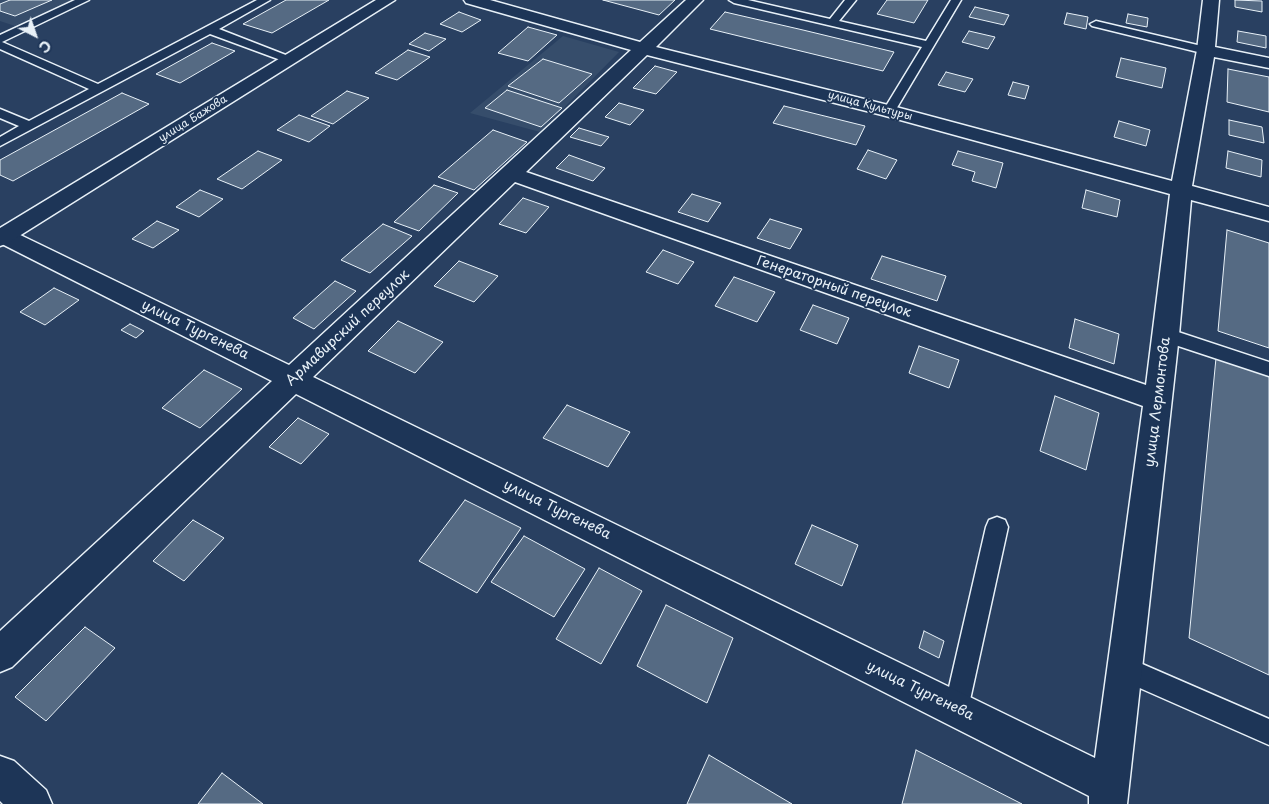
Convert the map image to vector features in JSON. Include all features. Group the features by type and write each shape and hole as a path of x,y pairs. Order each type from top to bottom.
{"street":[{"name":"улица Бажова","path":"1,236 387,0"},
{"name":"улица Культуры","path":"472,0 645,49 889,111 1269,214"},
{"name":"Армавирский переулок","path":"0,655 695,0"},
{"name":"улица Лермонтова","path":"1109,795 1166,335 1180,189 1206,50 1211,0"},
{"path":"1206,50 1269,63"},
{"name":"Генераторный переулок","path":"512,174 1157,400"},
{"name":"улица Тургенева","path":"1,236 294,379 956,709 1109,795"},
{"path":"0,776 32,804"}],"lane":[{"path":"0,39 84,0"},
{"path":"0,142 265,0"},
{"path":"734,0 928,45"},
{"path":"832,23 851,0"},
{"path":"889,111 956,0"},
{"path":"1096,24 1206,50"},
{"path":"210,30 290,60"},
{"path":"0,45 98,89"},
{"path":"0,113 30,126"},
{"path":"1166,335 1269,369"},
{"path":"956,709 997,526"},
{"path":"1126,669 1269,732"}],"shaded area":[{"path":"0,0 72,0 15,26 0,21"},
{"path":"563,36 619,52 540,132 470,113"}],"building":[{"path":"10,0 52,0 15,16 0,11 0,4"},
{"path":"286,0 329,0 272,33 243,24"},
{"path":"603,0 675,0 659,15"},
{"path":"887,0 928,0 914,23 877,14"},
{"path":"1235,0 1262,1 1262,12 1235,7"},
{"path":"975,7 1009,15 1004,25 969,17"},
{"path":"459,12 481,20 462,32 440,24"},
{"path":"725,12 894,52 883,71 710,29"},
{"path":"1067,13 1088,17 1086,29 1064,24"},
{"path":"1128,14 1148,18 1147,27 1126,23"},
{"path":"528,27 557,35 528,61 498,53"},
{"path":"969,31 995,37 988,49 962,42"},
{"path":"1238,31 1266,36 1266,48 1237,42"},
{"path":"425,33 446,39 429,51 409,44"},
{"path":"212,43 235,51 180,83 156,74"},
{"path":"408,50 430,57 397,80 375,73"},
{"path":"1121,58 1166,68 1162,88 1116,77"},
{"path":"543,59 592,74 559,103 508,86"},
{"path":"655,66 677,72 656,94 633,88"},
{"path":"1228,69 1269,77 1269,112 1227,102"},
{"path":"946,72 973,79 965,92 938,85"},
{"path":"1013,82 1029,86 1025,99 1008,95"},
{"path":"507,90 562,108 541,127 485,108"},
{"path":"347,91 369,98 333,124 311,116"},
{"path":"122,93 149,104 13,181 0,175 0,160"},
{"path":"619,103 644,110 630,125 605,117"},
{"path":"784,106 865,126 856,145 773,123"},
{"path":"299,115 330,126 309,142 277,130"},
{"path":"1229,120 1262,127 1264,143 1229,135"},
{"path":"1119,121 1150,130 1146,146 1114,137"},
{"path":"579,128 609,137 601,146 570,137"},
{"path":"493,130 527,142 474,190 438,177"},
{"path":"868,150 897,160 886,179 857,169"},
{"path":"258,151 282,160 242,189 217,179"},
{"path":"958,151 1003,163 996,188 972,181 975,172 952,165"},
{"path":"1228,151 1262,160 1261,177 1226,168"},
{"path":"569,155 605,168 593,181 556,168"},
{"path":"434,185 458,193 419,231 394,222"},
{"path":"200,190 223,199 199,217 176,207"},
{"path":"1086,190 1120,200 1117,217 1082,208"},
{"path":"692,194 721,203 708,222 678,212"},
{"path":"523,198 549,207 526,233 499,224"},
{"path":"770,219 802,229 790,249 757,238"},
{"path":"157,221 179,230 153,248 132,239"},
{"path":"383,224 412,236 370,273 341,260"},
{"path":"1227,230 1269,243 1269,348 1218,331"},
{"path":"663,250 694,262 678,284 646,272"},
{"path":"882,256 946,276 937,301 871,279"},
{"path":"459,261 498,276 474,302 434,286"},
{"path":"734,277 775,292 757,322 715,306"},
{"path":"335,281 356,291 314,329 293,318"},
{"path":"54,288 79,300 45,325 20,312"},
{"path":"813,305 849,318 837,344 800,330"},
{"path":"1075,319 1119,334 1114,364 1069,348"},
{"path":"398,321 443,342 415,373 368,351"},
{"path":"130,324 144,331 136,338 121,330"},
{"path":"919,346 959,360 949,388 909,373"},
{"path":"1216,358 1269,376 1269,675 1189,638"},
{"path":"204,370 242,389 200,428 162,408"},
{"path":"1055,396 1099,413 1086,470 1040,451"},
{"path":"567,405 630,432 608,467 543,438"},
{"path":"298,418 329,434 301,464 269,447"},
{"path":"465,500 521,528 477,593 419,561"},
{"path":"193,520 224,538 184,581 153,561"},
{"path":"812,525 858,545 842,586 795,564"},
{"path":"524,536 585,569 554,617 491,582"},
{"path":"599,568 642,591 601,664 556,639"},
{"path":"666,605 733,638 707,703 637,666"},
{"path":"85,627 115,648 46,721 15,697"},
{"path":"924,631 944,641 939,658 919,648"},
{"path":"916,750 1022,804 902,804"},
{"path":"709,755 792,804 687,804"},
{"path":"222,773 263,804 198,804"}]}
